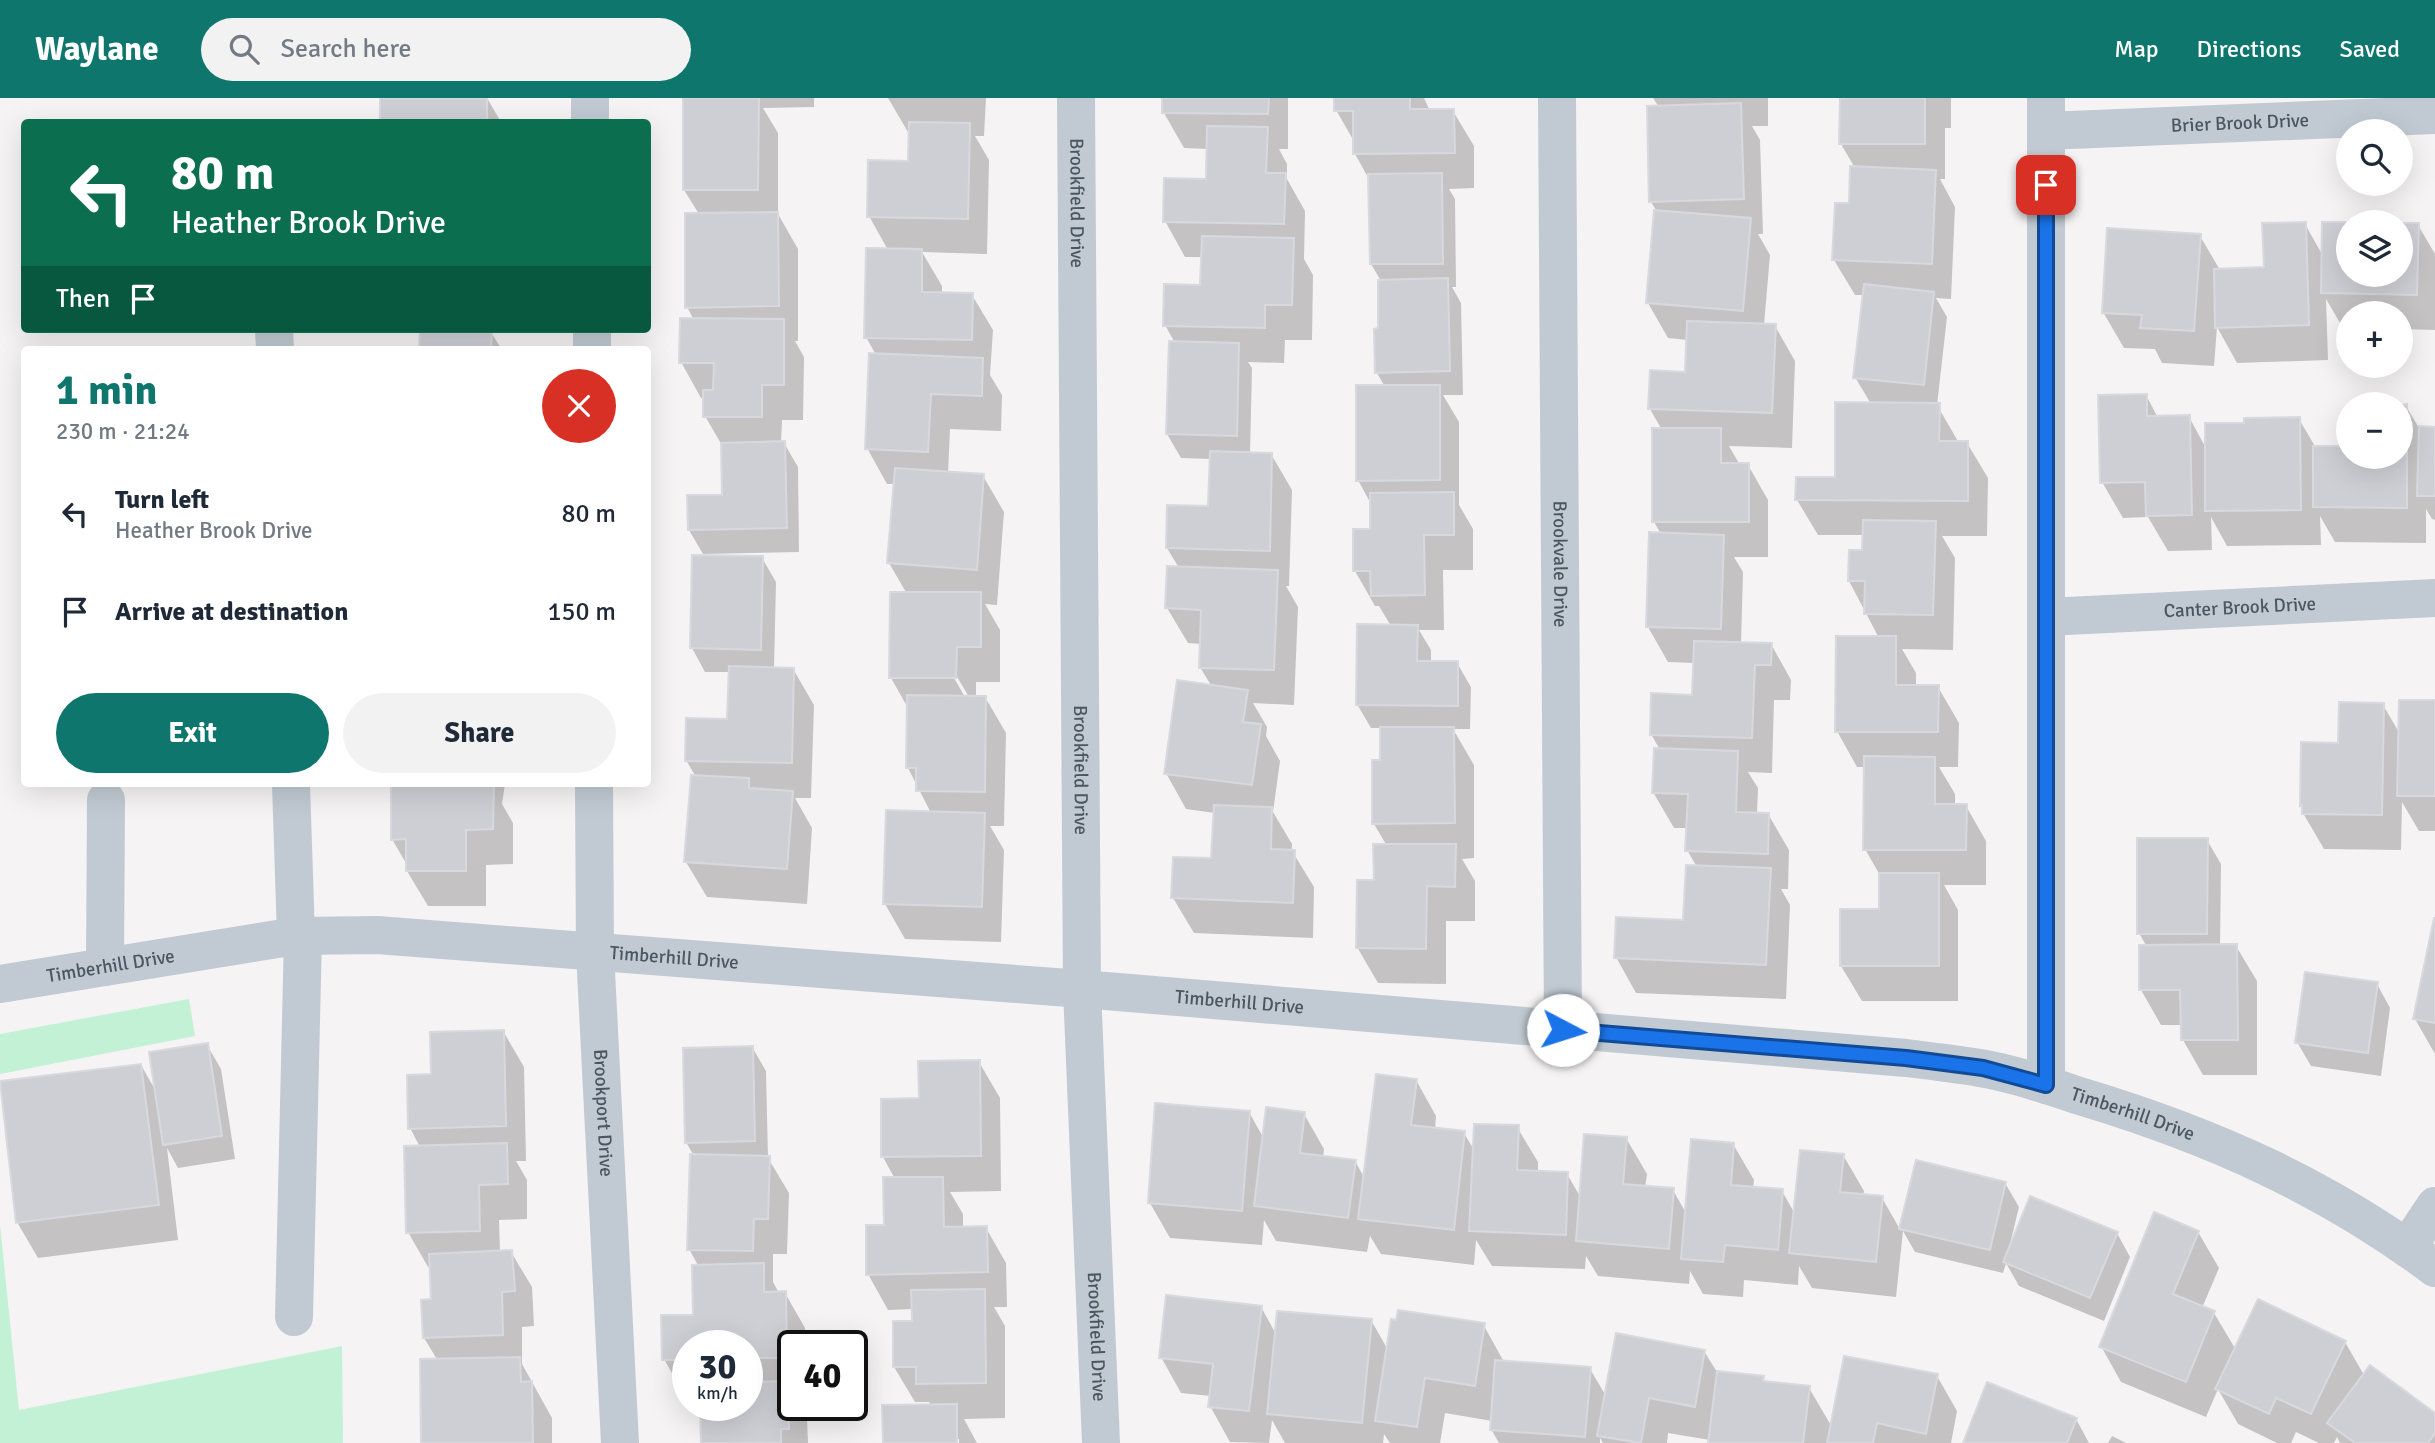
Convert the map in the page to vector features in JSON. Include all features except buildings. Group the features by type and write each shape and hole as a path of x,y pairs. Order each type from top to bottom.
{"street":[{"path":"590,98 590,119"},
{"name":"Brookfield Drive","path":"1076,98 1082,989 1101,1443"},
{"name":"Brookvale Drive","path":"1557,98 1563,1030"},
{"path":"2046,114 2046,1085"},
{"name":"Brier Brook Drive","path":"2046,114 2435,115"},
{"name":"Canter Brook Drive","path":"2046,617 2435,598"},
{"path":"291,787 300,936 294,1317"},
{"name":"Brookport Drive","path":"594,787 595,952 620,1443"},
{"path":"105,967 106,800"},
{"name":"Timberhill Drive","path":"0,984 300,936 377,935 1082,989 1906,1058 1983,1068 2046,1085 2129,1110 2212,1141 2291,1176 2389,1234 2421,1258"},
{"path":"2421,1258 2435,1206"}],"green space":[{"path":"189,999 195,1036 0,1074 0,1034"},
{"path":"0,1225 19,1410 342,1346 343,1443 0,1443"}],"route":[{"path":"1563,1030 1906,1058 1983,1068 2046,1085 2046,185"}]}
